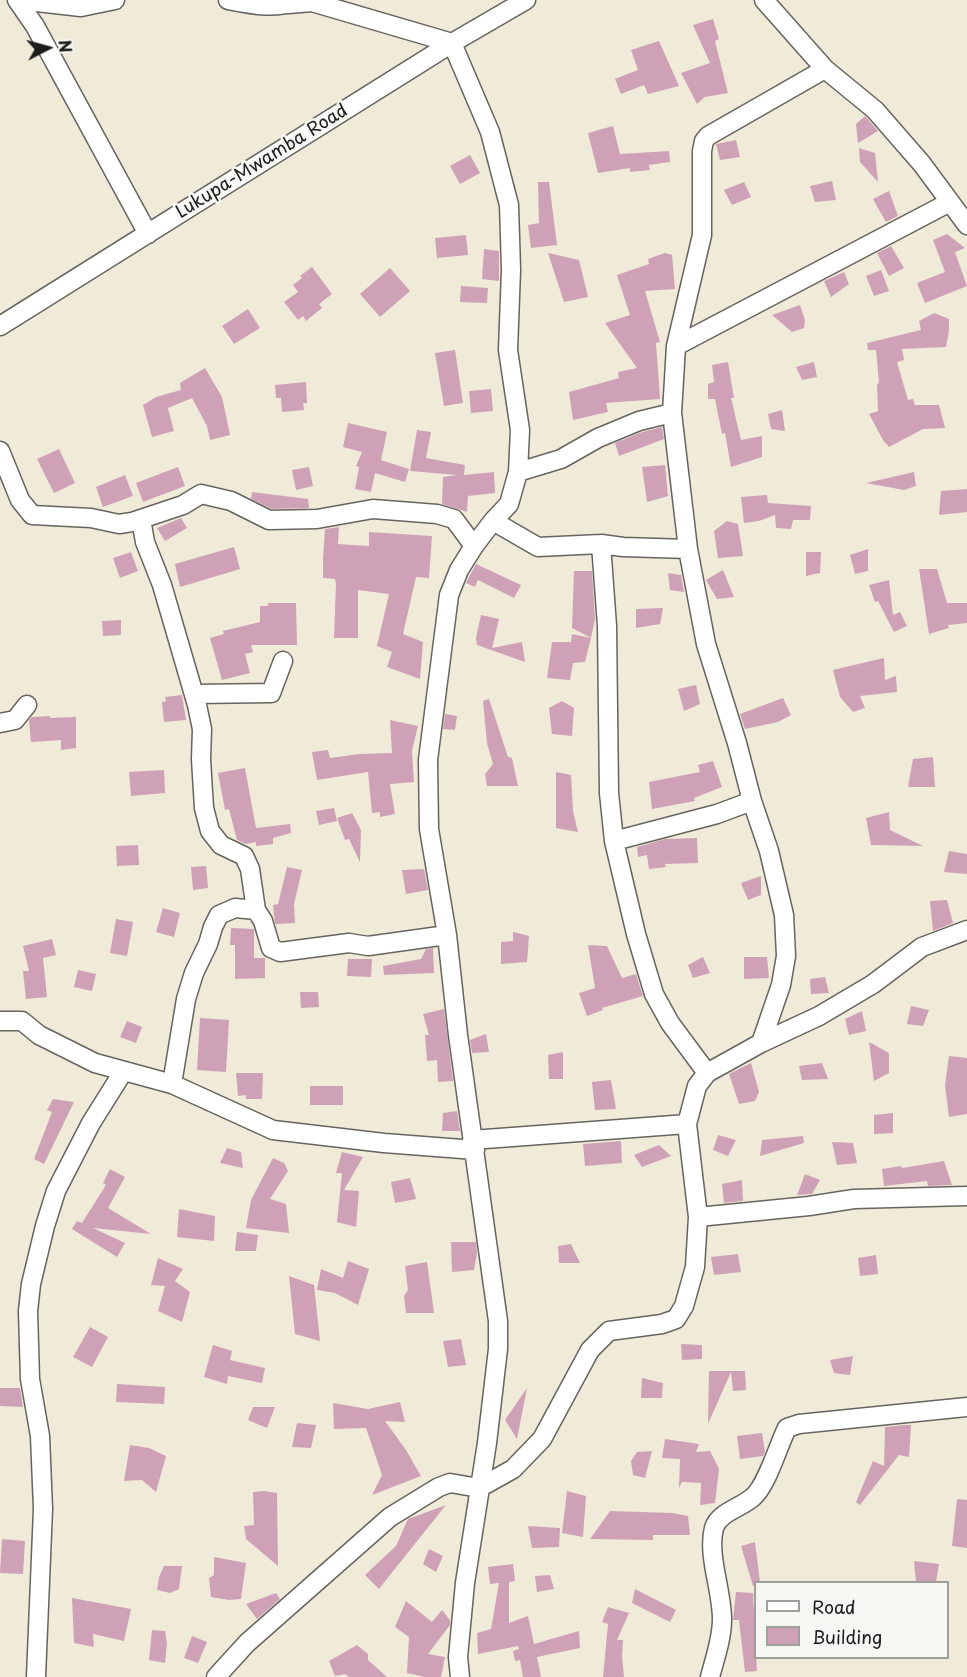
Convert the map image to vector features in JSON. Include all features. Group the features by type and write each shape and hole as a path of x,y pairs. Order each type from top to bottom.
{"street":[{"path":"18,0 81,7 115,0"},
{"path":"18,0 35,26 148,234"},
{"path":"228,0 265,7 292,1 312,2 452,43 490,132 509,205 512,270 508,350 520,430 518,472 509,504 474,546 459,570 449,595 428,760 429,829 447,935 458,1035 498,1321 498,1349 487,1443 465,1583 458,1657 460,1677"},
{"path":"764,0 825,69 875,110 922,164 967,225"},
{"name":"Lukupa-Mwamba Road","path":"0,326 520,2"},
{"path":"761,1042 781,985 786,956 783,915 772,861 706,644 688,549 672,413 676,346 702,235 704,141 708,136 825,69"},
{"path":"676,346 950,202"},
{"path":"518,472 561,459 598,438 639,422 672,413"},
{"path":"0,451 20,500 32,515 91,518 119,524 183,505 201,494 231,501 269,520 317,519 373,509 437,514 454,519 474,546"},
{"path":"141,519 146,542 162,585 194,694 202,729 204,808 210,831 221,845 244,856 250,869 256,910 263,921 271,948 280,952 349,943 368,946 447,935"},
{"path":"493,521 538,547 601,544 688,549"},
{"path":"601,544 607,626 609,793 614,841 636,934 654,994 670,1023 707,1073"},
{"path":"194,694 271,693 283,661"},
{"path":"0,723 15,720 27,705"},
{"path":"614,841 717,814 752,801"},
{"path":"172,1084 186,999 213,927 219,915 236,908 256,910"},
{"path":"216,1677 247,1643 390,1517 426,1494 450,1483 479,1488 513,1469 542,1439 590,1350 609,1331 662,1324 676,1319 684,1306 695,1266 698,1217 687,1124 697,1086 707,1073 761,1042 819,1016 864,989 922,946 967,930"},
{"path":"0,1021 22,1021 39,1035 95,1063 172,1084 273,1130 384,1143 474,1145 687,1124"},
{"path":"36,1677 43,1509 41,1448 30,1379 28,1311 31,1284 56,1191 91,1123 123,1072"},
{"path":"698,1217 854,1199 967,1196"},
{"path":"710,1677 721,1637 722,1617 712,1542 715,1526 721,1517 755,1496 788,1428 799,1424 967,1407"}],"building":[{"path":"713,19 719,39 715,41 728,93 705,97 697,104 681,73 710,63 693,25"},
{"path":"659,41 679,86 648,94 644,85 621,94 615,79 638,70 631,50"},
{"path":"865,116 878,131 858,143 856,124"},
{"path":"613,126 620,154 669,151 670,162 649,165 650,170 630,172 630,168 598,173 588,133"},
{"path":"736,140 740,157 720,160 716,144"},
{"path":"859,148 875,153 878,182 860,162"},
{"path":"470,155 480,173 460,184 450,166"},
{"path":"832,181 836,200 815,202 810,186"},
{"path":"538,182 549,182 557,245 531,248 528,225 539,223"},
{"path":"744,182 751,197 732,205 724,190"},
{"path":"889,191 898,216 886,222 873,199"},
{"path":"947,234 965,248 955,252 967,286 925,303 917,283 945,272 933,240"},
{"path":"466,235 468,255 437,258 435,238"},
{"path":"891,246 904,268 889,276 877,253"},
{"path":"484,249 499,251 499,281 482,279"},
{"path":"548,253 579,260 588,297 564,302"},
{"path":"665,253 672,255 675,289 645,291 660,342 656,343 660,399 606,403 608,412 573,420 569,392 619,378 618,372 637,368 605,323 630,315 617,275 649,264 648,259"},
{"path":"312,267 332,294 319,304 322,308 306,321 303,316 298,320 284,302 298,292 293,285"},
{"path":"390,268 410,291 380,317 360,294"},
{"path":"881,270 889,291 874,296 866,276"},
{"path":"844,272 849,284 831,297 824,281"},
{"path":"461,286 488,288 487,303 460,302"},
{"path":"800,305 805,320 804,328 792,332 772,315"},
{"path":"248,309 260,328 234,344 222,326"},
{"path":"934,313 949,319 946,347 902,349 904,360 897,362 908,400 913,399 915,405 939,405 945,428 923,429 889,447 869,414 878,411 877,384 879,383 876,350 868,350 867,343 921,330 919,321"},
{"path":"455,350 463,403 444,406 435,353"},
{"path":"728,362 734,398 731,398 741,440 762,436 762,457 731,467 725,433 722,434 715,399 708,399 708,384 714,382 712,365"},
{"path":"814,362 817,377 802,380 796,367"},
{"path":"205,368 222,397 230,435 210,440 207,426 192,398 168,408 174,431 152,437 143,405 156,397 181,390 180,383"},
{"path":"306,382 307,403 303,403 304,410 282,412 281,398 276,398 275,385"},
{"path":"491,389 493,411 471,413 469,391"},
{"path":"782,410 785,431 771,429 768,414"},
{"path":"348,423 387,432 381,460 409,469 405,482 375,473 371,492 355,489 359,467 356,466 362,452 343,447"},
{"path":"662,427 664,439 619,456 615,443"},
{"path":"417,430 431,432 426,458 465,465 464,475 494,472 495,493 468,496 467,512 442,504 443,477 457,475 410,471"},
{"path":"59,449 75,483 54,493 37,459"},
{"path":"665,465 668,496 647,502 642,467"},
{"path":"178,467 185,486 143,502 136,483"},
{"path":"309,467 313,486 296,490 292,470"},
{"path":"914,472 916,486 904,490 866,483"},
{"path":"125,475 133,496 103,507 96,487"},
{"path":"967,489 967,512 939,515 941,491"},
{"path":"252,492 308,499 309,508 272,509 251,499"},
{"path":"767,495 768,503 811,506 810,520 793,520 791,529 776,528 775,515 759,521 744,523 741,497"},
{"path":"181,518 187,528 165,541 157,528"},
{"path":"727,521 738,524 743,556 718,558 714,531"},
{"path":"339,527 338,544 369,546 369,532 432,536 429,578 416,577 403,634 423,642 420,679 387,667 392,652 377,646 389,594 358,590 358,638 334,638 336,584 335,579 323,578 323,559 325,529"},
{"path":"234,547 240,569 180,587 175,564"},
{"path":"868,549 868,571 855,574 850,555"},
{"path":"131,552 138,571 120,578 113,558"},
{"path":"806,552 821,552 820,573 806,576"},
{"path":"476,564 521,585 514,598 478,580 475,587 466,583"},
{"path":"919,569 937,569 947,603 967,603 967,623 948,625 949,628 929,634"},
{"path":"723,570 734,597 717,599 706,580"},
{"path":"574,571 592,571 595,619 591,638 572,628"},
{"path":"668,573 681,575 684,592 670,590"},
{"path":"889,580 893,615 900,612 907,626 894,632 878,601 875,602 869,585"},
{"path":"268,603 296,603 297,645 251,645 253,652 245,654 250,673 222,680 210,638 224,634 223,631 260,622 260,606 268,606"},
{"path":"663,608 660,624 636,628 636,609"},
{"path":"481,615 499,619 492,648 522,642 525,662 477,645 476,638"},
{"path":"121,620 121,635 103,636 102,621"},
{"path":"572,634 591,638 585,662 573,663 570,680 547,678 552,642 571,642"},
{"path":"884,658 885,680 896,676 897,692 860,696 865,708 853,712 840,697 833,670"},
{"path":"696,685 700,704 684,711 678,689"},
{"path":"182,695 186,720 164,722 162,702 166,701 165,697"},
{"path":"783,698 791,715 778,722 745,729 740,714"},
{"path":"489,699 508,757 512,758 518,786 487,786 485,774 493,764 487,743 483,701"},
{"path":"562,701 574,708 572,736 552,734 549,708"},
{"path":"445,714 457,716 455,730 443,729"},
{"path":"50,716 50,718 76,717 76,748 61,750 61,740 31,742 29,720 32,717"},
{"path":"390,720 418,726 412,751 414,782 390,784 395,814 380,817 380,812 372,813 368,772 317,780 312,752 328,750 330,758 392,753"},
{"path":"933,757 935,787 908,787 913,759"},
{"path":"713,761 722,787 694,798 695,801 652,809 649,782 700,772 698,765"},
{"path":"245,768 256,828 290,824 291,833 273,838 273,844 256,846 256,842 246,844 237,840 229,809 225,810 218,773"},
{"path":"164,770 165,793 131,796 129,772"},
{"path":"556,772 571,775 573,811 578,832 556,828"},
{"path":"334,808 337,821 319,825 316,811"},
{"path":"889,812 890,830 923,846 871,845 866,818"},
{"path":"352,813 361,830 360,862 349,839 345,840 337,818"},
{"path":"697,838 698,863 665,864 666,867 649,869 647,855 638,857 637,847 665,839"},
{"path":"138,845 139,865 117,866 116,846"},
{"path":"949,851 967,854 967,874 944,872"},
{"path":"206,866 208,888 193,890 191,867"},
{"path":"287,867 302,870 294,904 295,923 275,924 273,905 278,904"},
{"path":"424,869 428,890 406,894 402,870"},
{"path":"761,876 761,895 748,900 741,883"},
{"path":"947,900 953,923 933,931 930,901"},
{"path":"163,908 180,913 174,937 156,932"},
{"path":"116,919 133,922 127,956 110,953"},
{"path":"231,928 254,929 254,958 265,958 265,978 235,979 235,945 230,945"},
{"path":"513,932 529,936 527,962 501,964 501,942 513,941"},
{"path":"52,939 56,955 43,958 47,997 26,999 23,971 29,971 23,946"},
{"path":"588,945 607,946 622,978 636,974 643,996 602,1008 603,1010 587,1016 579,993 595,988"},
{"path":"433,948 434,973 384,975 383,966 421,959 426,949"},
{"path":"703,957 710,973 693,978 688,965"},
{"path":"744,957 767,957 769,978 744,979"},
{"path":"348,959 372,959 371,977 347,976"},
{"path":"78,970 96,974 92,991 74,987"},
{"path":"825,977 829,993 811,994 810,979"},
{"path":"300,992 318,992 319,1007 301,1008"},
{"path":"911,1006 929,1010 923,1026 907,1024"},
{"path":"444,1009 453,1081 438,1082 437,1060 427,1061 425,1035 429,1035 423,1014"},
{"path":"862,1011 866,1031 849,1035 845,1019"},
{"path":"200,1018 229,1020 226,1072 197,1070"},
{"path":"127,1021 142,1027 136,1043 120,1037"},
{"path":"486,1034 489,1052 472,1053 470,1040"},
{"path":"869,1042 889,1053 889,1073 874,1081"},
{"path":"563,1052 563,1079 549,1079 548,1055"},
{"path":"949,1056 967,1058 967,1114 949,1117 945,1085"},
{"path":"751,1063 759,1092 755,1101 739,1104 729,1074"},
{"path":"822,1063 828,1079 802,1080 799,1066"},
{"path":"236,1073 263,1073 262,1099 246,1099 246,1095 238,1096"},
{"path":"611,1080 616,1109 595,1110 592,1082"},
{"path":"310,1086 343,1086 343,1105 310,1105"},
{"path":"53,1099 74,1102 44,1164 34,1159 52,1112 47,1110"},
{"path":"457,1111 460,1131 442,1131 443,1113"},
{"path":"893,1113 893,1133 874,1134 874,1115"},
{"path":"718,1135 736,1140 728,1156 713,1150"},
{"path":"803,1136 804,1143 760,1156 762,1140"},
{"path":"621,1141 622,1163 585,1166 583,1144"},
{"path":"832,1142 853,1143 857,1163 837,1165"},
{"path":"659,1145 671,1156 642,1167 634,1155"},
{"path":"227,1148 241,1152 243,1168 220,1163"},
{"path":"342,1152 363,1157 344,1190 359,1191 356,1227 337,1222 342,1173 336,1173"},
{"path":"273,1158 284,1163 288,1171 270,1199 286,1204 289,1233 246,1228 251,1200"},
{"path":"944,1161 952,1185 928,1186 927,1181 884,1186 882,1169"},
{"path":"110,1169 125,1177 108,1208 151,1234 93,1228 125,1243 117,1257 72,1229 77,1221 82,1223 106,1185 103,1183"},
{"path":"805,1174 820,1180 812,1194 797,1195"},
{"path":"410,1178 416,1199 395,1203 391,1182"},
{"path":"742,1180 743,1201 724,1203 722,1184"},
{"path":"179,1209 215,1216 214,1241 177,1237"},
{"path":"237,1232 258,1235 256,1251 235,1251"},
{"path":"451,1242 476,1242 474,1270 452,1272"},
{"path":"571,1244 580,1263 559,1263 558,1246"},
{"path":"738,1254 741,1272 714,1275 711,1257"},
{"path":"876,1255 878,1274 860,1276 858,1258"},
{"path":"158,1258 183,1269 175,1281 190,1292 182,1322 158,1311 165,1286 151,1285"},
{"path":"348,1261 369,1269 358,1305 335,1293 317,1290 321,1269 343,1278"},
{"path":"427,1262 434,1313 406,1313 404,1296 408,1290 405,1266"},
{"path":"289,1276 314,1285 320,1341 295,1334"},
{"path":"90,1327 108,1337 92,1367 73,1357"},
{"path":"461,1339 466,1365 448,1367 443,1341"},
{"path":"681,1344 702,1345 702,1359 682,1360"},
{"path":"213,1345 232,1351 230,1360 265,1368 262,1383 228,1376 227,1384 204,1377"},
{"path":"853,1356 850,1375 834,1373 830,1360"},
{"path":"709,1371 745,1371 746,1390 733,1391 731,1372 708,1424"},
{"path":"642,1378 663,1383 662,1398 641,1398"},
{"path":"117,1384 165,1387 164,1404 116,1402"},
{"path":"0,1388 20,1388 23,1407 0,1406"},
{"path":"527,1388 517,1439 505,1420"},
{"path":"400,1402 405,1422 385,1421 421,1476 372,1495 382,1475 366,1428 334,1429 333,1403 368,1409"},
{"path":"253,1407 275,1407 267,1428 248,1420"},
{"path":"297,1423 316,1425 311,1448 292,1447"},
{"path":"911,1425 909,1457 899,1455 860,1505 856,1502 873,1461 884,1466 885,1427"},
{"path":"762,1433 765,1452 763,1456 740,1459 737,1436"},
{"path":"665,1439 699,1444 696,1452 710,1451 719,1469 715,1503 700,1505 701,1483 682,1482 679,1488 680,1459 662,1458"},
{"path":"130,1445 149,1448 166,1456 156,1492 142,1480 124,1481"},
{"path":"652,1451 645,1478 633,1475 631,1461 637,1452"},
{"path":"567,1491 586,1496 583,1537 562,1533"},
{"path":"253,1492 277,1493 278,1566 246,1539 244,1526 254,1525"},
{"path":"957,1499 967,1500 967,1548 952,1546"},
{"path":"446,1505 379,1589 365,1575 396,1546 408,1519"},
{"path":"610,1511 672,1513 688,1516 690,1535 653,1535 653,1540 590,1539"},
{"path":"528,1526 560,1528 559,1547 532,1548"},
{"path":"2,1539 25,1541 23,1574 0,1573"},
{"path":"755,1542 760,1581 754,1581 754,1586 753,1586 741,1546"},
{"path":"429,1549 443,1556 436,1572 423,1564"},
{"path":"214,1557 246,1563 241,1599 211,1597 209,1578 214,1575"},
{"path":"914,1561 939,1564 936,1581 916,1581"},
{"path":"513,1564 515,1581 509,1582 509,1623 528,1616 534,1644 579,1631 580,1648 537,1657 541,1677 523,1677 520,1660 515,1661 513,1651 519,1649 518,1646 478,1654 477,1633 491,1629 499,1583 490,1584 488,1567"},
{"path":"164,1566 182,1566 179,1589 170,1593 157,1590"},
{"path":"550,1575 554,1589 537,1592 535,1576"},
{"path":"635,1589 676,1610 670,1622 632,1603"},
{"path":"736,1592 753,1593 754,1659 756,1659 757,1671 745,1672 739,1620 733,1620"},
{"path":"276,1593 280,1599 257,1619 246,1604"},
{"path":"72,1598 131,1609 124,1641 93,1634 94,1647 74,1643"},
{"path":"406,1601 432,1622 442,1610 450,1620 450,1625 428,1654 445,1657 441,1677 425,1677 407,1673 409,1637 395,1627"},
{"path":"608,1607 629,1613 617,1640 623,1640 624,1677 603,1677 608,1624 602,1622"},
{"path":"152,1630 165,1631 167,1643 165,1663 149,1660"},
{"path":"192,1636 207,1642 198,1663 184,1658"},
{"path":"357,1645 368,1654 368,1660 387,1677 349,1677 345,1674 335,1676 329,1661"}]}
